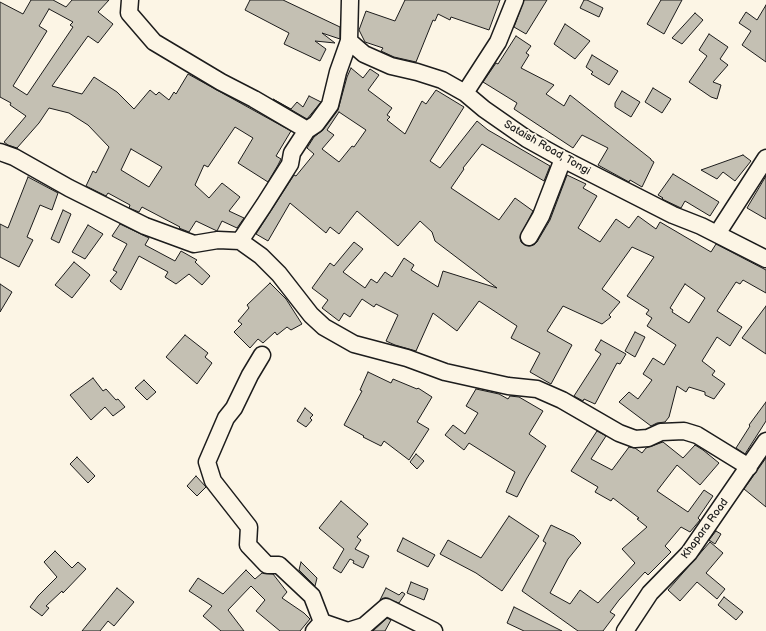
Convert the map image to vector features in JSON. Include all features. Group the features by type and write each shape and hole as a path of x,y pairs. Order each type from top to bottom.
{"street":[{"path":"130,0 129,13 154,42 221,82 254,99 307,130"},
{"path":"240,241 290,164 292,153 307,130 316,124 330,105 338,72 349,41 350,0"},
{"path":"465,93 498,42 515,0"},
{"name":"Sataish Road, Tongi","path":"349,41 364,54 391,66 442,80 465,93 484,109 522,135 563,159 673,215 717,234 766,259"},
{"path":"0,152 14,157 70,188 145,226 194,244 218,240 240,241 261,256 279,274 311,315 324,327 354,344 407,358 445,372 508,386 537,388 635,439 648,438 661,432 684,431 697,435 749,467"},
{"path":"717,234 766,158"},
{"path":"529,237 541,216 563,159"},
{"path":"262,355 250,375 234,408 226,418 208,462 213,481 249,527 248,545 267,565 279,565 312,596 318,626 348,631 364,626 386,607 434,631"},
{"name":"Khapara Road","path":"625,631 650,593 689,553 766,441"}],"building":[{"path":"31,0 53,0 66,7 72,0 109,0 98,12 113,24 98,43 88,36 52,86 82,94 94,77 117,92 134,109 150,90 156,95 159,92 169,100 174,92 176,94 188,74 291,131 276,156 281,159 268,182 238,163 253,138 235,127 208,167 204,165 195,185 209,198 222,183 240,197 229,211 244,218 237,228 222,221 217,231 196,221 189,232 142,207 139,212 129,208 130,205 108,193 106,196 86,186 93,171 96,173 109,147 88,125 69,113 49,108 39,123 17,148 4,142 26,116 10,105 11,103 0,97 0,2 23,14","holes":["49,9 73,22 70,25 73,27 27,95 13,86 47,31 39,26","131,149 162,167 149,187 121,170"]},
{"path":"250,0 283,0 340,27 340,39 322,33 335,43 315,41 326,49 320,61 284,44 289,33 245,10"},
{"path":"405,0 500,0 489,30 451,17 450,20 438,14 435,21 433,20 416,62 394,57 381,51 383,48 365,42 359,30 366,11 395,21"},
{"path":"524,0 547,0 526,34 514,27"},
{"path":"584,0 603,8 599,17 580,8"},
{"path":"661,0 682,0 664,34 647,24"},
{"path":"766,5 766,62 742,45 751,31 739,23 746,12 757,20"},
{"path":"695,13 703,20 682,44 672,38"},
{"path":"565,24 590,41 575,59 554,44"},
{"path":"709,34 728,47 720,59 728,65 713,82 721,85 717,99 711,97 689,82 707,56 699,50"},
{"path":"516,36 531,46 526,53 529,55 521,68 554,85 546,94 564,106 570,95 654,162 642,187 630,180 629,182 598,165 608,148 582,135 573,148 514,109 517,103 483,82 496,63 498,64"},
{"path":"592,55 618,71 609,85 591,74 593,72 586,67"},
{"path":"351,68 363,78 370,69 379,75 368,90 392,108 387,115 390,117 387,120 405,134 422,101 426,104 436,90 464,107 430,161 440,168 477,121 488,130 550,166 544,181 482,144 463,168 464,169 451,188 499,220 515,198 533,211 520,237 521,242 525,245 533,245 537,242 550,220 567,175 586,184 583,188 597,196 578,228 600,242 616,219 629,228 638,216 656,229 660,222 711,252 716,244 766,270 766,293 743,280 740,284 736,282 717,311 742,327 730,346 717,337 702,361 715,371 712,375 725,384 714,399 705,395 705,392 689,387 686,392 677,386 669,417 665,422 657,423 651,426 619,402 629,392 638,399 652,380 643,374 653,358 664,365 676,345 647,326 652,318 646,314 649,310 627,296 654,257 632,247 602,289 620,302 609,315 611,317 602,324 563,306 547,331 572,345 551,384 530,372 540,353 511,338 517,326 479,301 457,331 433,313 416,351 386,341 398,315 376,304 374,307 362,299 350,317 344,313 339,321 322,308 328,300 312,288 330,263 334,266 354,242 363,249 343,272 365,288 371,279 377,283 385,272 392,277 404,258 414,265 411,270 438,287 443,271 497,288 435,241 432,232 420,221 398,246 357,211 339,234 330,227 326,233 290,203 268,241 256,234 294,175 296,176 314,154 307,148 314,137 323,130 338,110","holes":["339,112 366,130 354,147 352,146 339,162 322,149 334,135 327,130","685,284 705,298 689,323 672,312 673,310 670,308"]},
{"path":"653,88 671,99 662,113 645,102"},
{"path":"622,91 640,102 631,117 615,107 615,103"},
{"path":"309,96 321,102 307,119 273,99 291,109 297,102 303,107"},
{"path":"743,155 751,161 735,181 723,172 717,179 701,170"},
{"path":"673,174 719,202 710,216 685,201 681,208 662,199 663,198 658,195"},
{"path":"766,176 766,219 747,208"},
{"path":"28,177 58,193 52,210 40,205 27,237 33,240 19,267 0,257 0,224 8,228"},
{"path":"63,210 71,214 59,243 51,239"},
{"path":"120,224 149,238 145,245 175,261 181,251 197,260 195,262 210,276 202,285 189,274 176,284 165,277 168,272 139,256 121,290 110,281 117,272 113,270 127,244 112,236"},
{"path":"88,225 103,234 85,259 72,252"},
{"path":"74,262 90,275 72,298 55,285"},
{"path":"270,283 286,299 302,324 291,330 287,327 277,335 275,332 263,343 258,339 250,348 234,332 242,324 238,321 249,308 247,305"},
{"path":"0,284 12,292 0,312"},
{"path":"766,306 766,354 742,338"},
{"path":"635,332 645,337 635,357 625,351"},
{"path":"185,335 208,353 205,357 212,363 197,384 166,357"},
{"path":"601,340 626,354 620,364 617,363 595,404 584,399 583,401 574,396 601,354 595,350"},
{"path":"368,372 391,383 393,379 417,389 418,388 432,397 417,422 429,429 409,460 384,441 381,446 344,425 362,391 360,390"},
{"path":"93,378 103,391 106,389 125,407 113,416 105,407 91,420 70,395"},
{"path":"144,380 156,392 147,400 135,388"},
{"path":"476,389 499,394 508,399 510,396 519,397 543,411 529,434 546,446 517,497 506,492 515,472 469,443 464,450 445,435 453,425 465,434 478,413 466,406"},
{"path":"766,402 766,421 745,454 736,448 750,426 749,425"},
{"path":"305,408 313,415 310,418 312,420 306,427 297,421"},
{"path":"597,431 606,436 591,459 612,470 629,447 635,448 642,453 646,448 663,442 683,458 695,445 719,463 700,485 677,465 657,491 688,512 704,490 713,496 698,518 700,520 690,532 681,527 665,546 671,552 648,575 645,572 619,600 610,612 615,615 603,631 578,631 522,591 546,543 543,541 551,525 574,536 581,543 568,559 550,593 570,604 580,590 598,603 635,563 622,549 647,527 637,519 639,518 613,498 611,501 595,492 598,487 571,471"},
{"path":"416,454 424,461 417,469 410,462"},
{"path":"77,457 95,476 88,483 70,464"},
{"path":"766,458 766,507 744,489"},
{"path":"196,476 206,487 197,496 187,486"},
{"path":"341,501 368,524 357,537 361,540 355,549 369,556 363,568 353,563 354,561 350,559 341,573 333,568 344,549 319,528"},
{"path":"509,516 539,536 502,591 476,573 440,554 448,540 481,558"},
{"path":"716,531 721,534 715,544 709,540"},
{"path":"403,538 435,555 428,567 397,551"},
{"path":"710,542 723,553 706,573 725,589 717,599 697,582 680,601 668,590"},
{"path":"55,551 72,568 78,562 86,569 63,593 62,591 46,606 49,608 42,616 30,607 38,596 57,577 44,562"},
{"path":"301,562 317,578 315,586 299,570"},
{"path":"246,570 255,579 262,573 273,574 287,592 282,598 310,619 300,631 280,631 256,611 265,600 251,586 228,610 244,631 221,631 203,616 212,606 189,591 198,578 223,594"},
{"path":"411,582 428,589 424,600 407,593"},
{"path":"117,588 134,602 114,626 108,621 100,631 82,631"},
{"path":"386,588 399,595 402,592 405,594 399,603 385,598 380,600"},
{"path":"724,597 743,612 736,620 718,605"},
{"path":"514,607 562,631 524,631 507,623"},
{"path":"387,618 391,620 385,631 373,631"}]}
